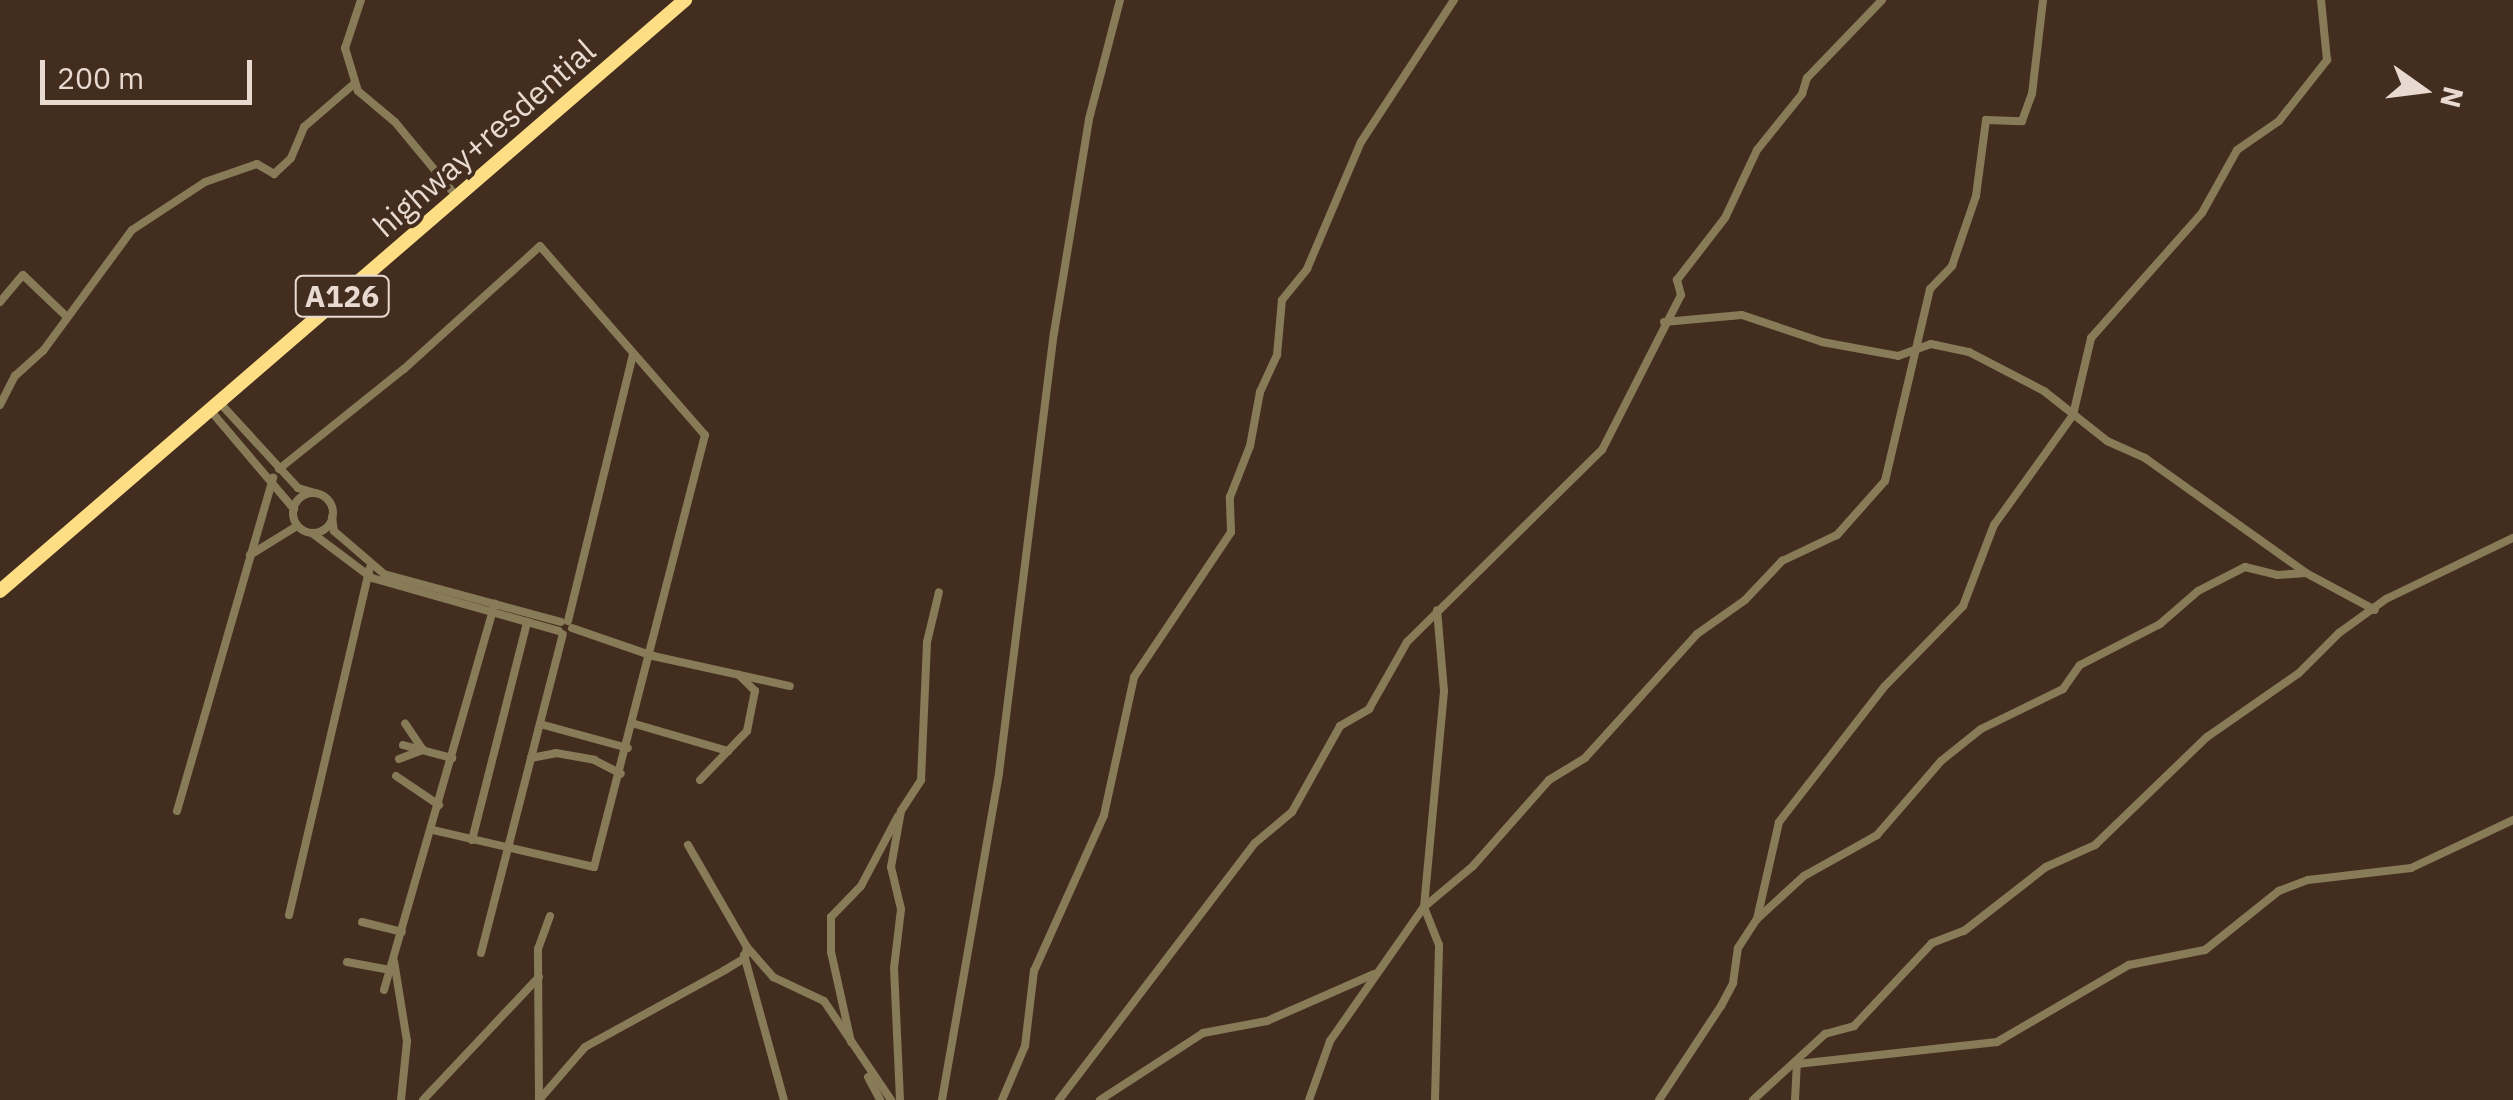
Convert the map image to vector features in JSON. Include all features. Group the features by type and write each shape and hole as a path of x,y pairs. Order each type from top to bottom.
{"highway":[{"name":"highway+resdential","path":"0,591 685,0"}],"street":[{"path":"361,0 345,48 355,84 457,198"},
{"path":"942,1100 999,774 1054,334 1089,120 1120,0"},
{"path":"1002,1100 1026,1046 1034,971 1104,815 1134,676 1231,532 1230,497 1250,446 1260,392 1278,355 1282,300 1307,270 1361,142 1454,0"},
{"path":"1059,1100 1255,843 1292,812 1340,726 1369,710 1407,642 1437,610 1467,590 1602,450 1630,404 1664,322 1680,295 1677,280 1726,218 1757,150 1802,94 1807,78 1882,0"},
{"path":"1309,1100 1330,1041 1424,907 1473,866 1549,780 1585,758 1697,634 1745,600 1782,560 1836,535 1867,504 1890,471 1930,289 1952,266 1976,196 1986,120 2022,121 2032,94 2042,0"},
{"path":"1757,919 1779,822 1885,686 1963,606 1994,525 2073,415 2096,331 2202,213 2237,150 2279,121 2327,60 2322,0"},
{"path":"0,406 15,376 44,351 132,230 205,182 257,164 274,174 290,158 304,128 355,84"},
{"path":"280,469 540,246 705,438 653,656 594,867 432,830"},
{"path":"0,302 22,275 67,317"},
{"path":"1664,322 1742,315 1822,342 1898,356 1936,345 1983,357 2306,573 2375,610"},
{"path":"480,952 634,354"},
{"path":"214,406 298,488 316,493 330,504 334,531 369,572"},
{"path":"214,406 294,509 297,526"},
{"path":"177,811 272,478"},
{"path":"294,509 303,495 316,493"},
{"path":"312,533 332,517"},
{"path":"250,555 297,526"},
{"path":"297,526 369,572 653,656 790,686"},
{"path":"1752,1100 1797,1064 1826,1034 1854,1026 1932,943 1964,931 2046,868 2095,845 2207,738 2375,610 2513,538"},
{"path":"1659,1100 1721,1006 1733,983 1738,948 1757,919 1804,876 1883,830 1950,752 1982,729 2066,687 2080,665 2160,624 2235,570 2306,573"},
{"path":"289,915 369,572"},
{"path":"891,1100 860,1060 831,952 830,917 861,886 920,780 927,642 939,592"},
{"path":"494,609 527,622 564,627"},
{"path":"384,990 494,609"},
{"path":"1435,1100 1438,945 1424,907 1444,691 1437,610"},
{"path":"472,840 527,622"},
{"path":"700,780 747,731 755,691 739,674"},
{"path":"405,724 423,750"},
{"path":"540,724 628,748"},
{"path":"635,724 728,751"},
{"path":"402,745 452,758"},
{"path":"398,759 423,750"},
{"path":"531,758 575,756 621,774"},
{"path":"396,776 439,806"},
{"path":"900,1100 894,968 901,909 892,867 901,811"},
{"path":"1797,1064 1998,1042 2129,964 2206,950 2278,891 2308,880 2411,868 2513,820"},
{"path":"688,845 746,947 773,978 824,1001 880,1100"},
{"path":"539,1100 538,949 550,916"},
{"path":"362,922 402,932"},
{"path":"734,930 784,1100"},
{"path":"745,958 746,947"},
{"path":"394,957 407,1041 401,1100"},
{"path":"539,1100 586,1047 625,1020 745,958"},
{"path":"347,962 390,970"},
{"path":"1100,1100 1203,1034 1267,1022 1374,974"},
{"path":"423,1100 538,977"},
{"path":"1795,1100 1797,1064"}]}
